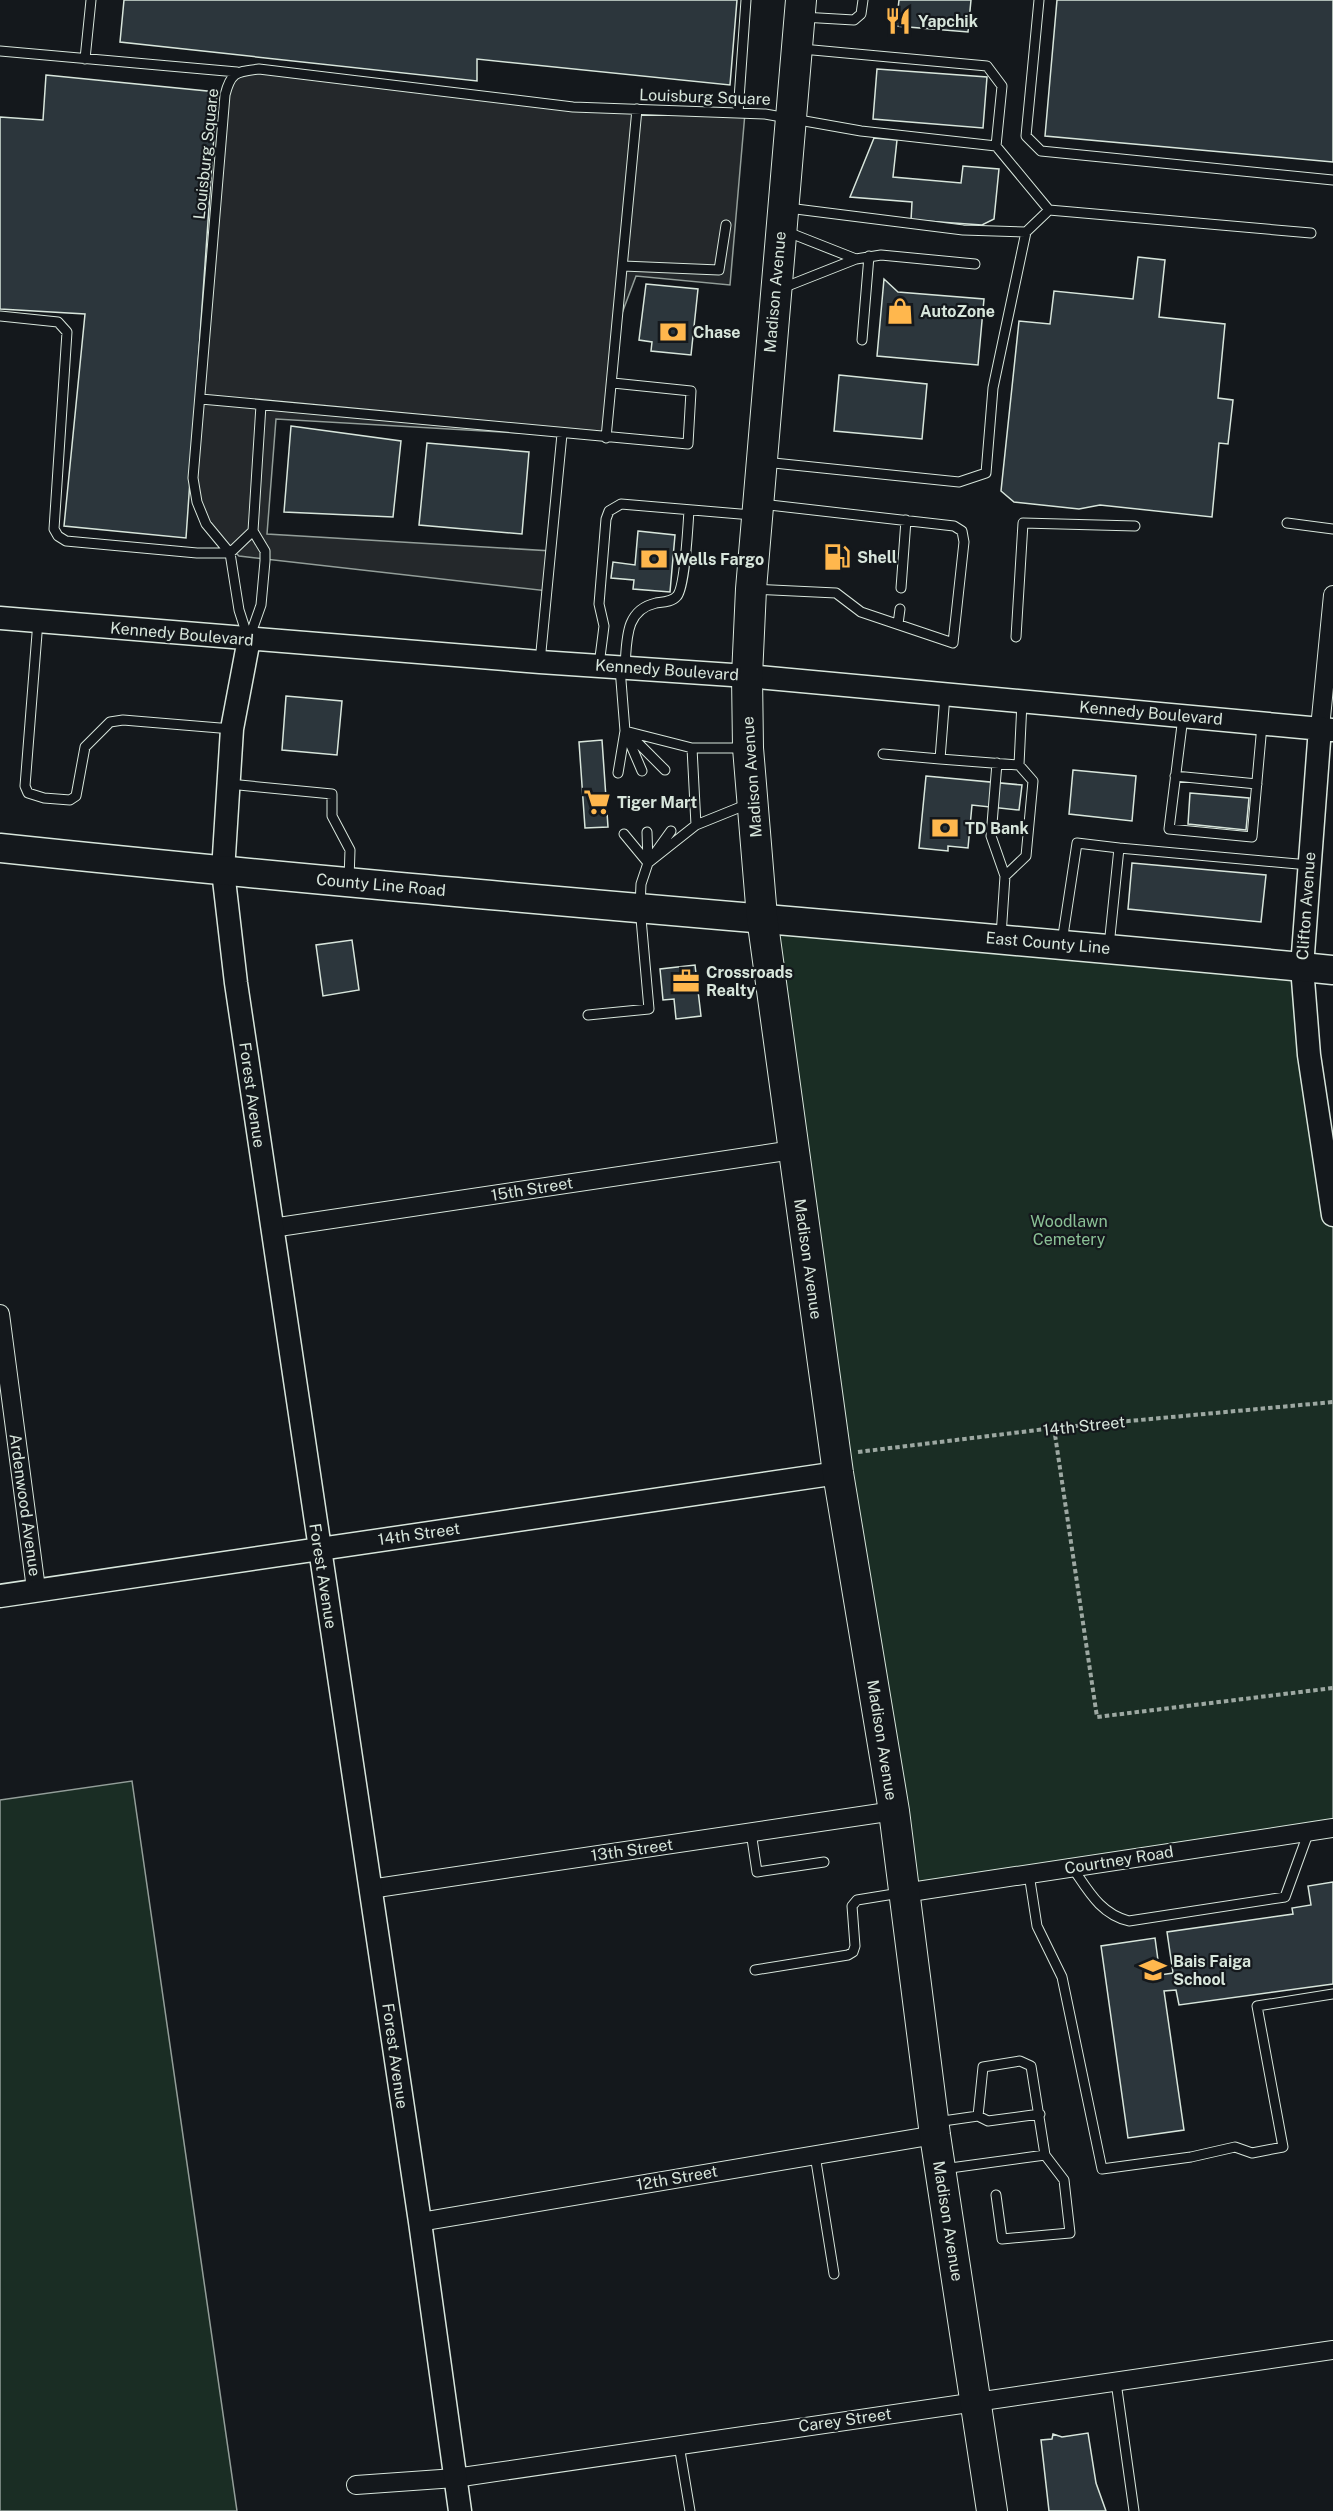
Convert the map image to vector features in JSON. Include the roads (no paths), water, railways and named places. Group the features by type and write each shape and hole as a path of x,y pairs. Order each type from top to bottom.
{"highway":[{"name":"Madison Avenue","path":"800,8 789,117 752,589 747,676 748,747 762,917 793,1150 837,1464 894,1811 934,2129 992,2511"}],"main road":[{"name":"County Line Road","path":"0,848 223,871 762,917"},
{"name":"East County Line","path":"762,917 1333,970"}],"street":[{"name":"Clifton Avenue","path":"1333,595 1327,729 1309,865 1302,967 1309,1055 1333,1215"},
{"name":"Kennedy Boulevard","path":"0,618 540,662 747,676 1327,729"},
{"name":"Forest Avenue","path":"249,639 232,729 223,871 236,983 420,2222 460,2511"},
{"name":"15th Street","path":"272,1228 793,1150"},
{"name":"Ardenwood Avenue","path":"0,1314 36,1589"},
{"name":"14th Street","path":"0,1596 319,1549 837,1464"},
{"name":"13th Street","path":"370,1889 894,1811"},
{"name":"Courtney Road","path":"904,1893 1333,1828"},
{"name":"12th Street","path":"420,2222 815,2155 934,2129"},
{"name":"Carey Street","path":"356,2485 455,2478 1333,2349"}],"lane":[{"path":"85,59 91,0"},
{"path":"738,113 746,0"},
{"path":"800,8 854,20 861,14 863,0"},
{"path":"1039,0 1026,136 1041,151 1333,180"},
{"path":"796,48 987,66 1002,86 996,146 1049,210 1311,233"},
{"path":"0,51 237,72"},
{"name":"Louisburg Square","path":"230,553 206,524 197,502 193,478 225,95 229,80 237,72 259,69 573,107 789,117 861,131 996,146"},
{"path":"606,438 637,109"},
{"path":"762,462 959,482 986,473 993,388 1026,232 1049,210"},
{"path":"781,218 868,220 963,230 1026,232"},
{"path":"781,218 856,259"},
{"path":"623,266 719,270 726,225"},
{"path":"775,291 869,256 881,255 975,264"},
{"path":"862,340 869,256"},
{"path":"0,316 58,322 67,332 54,529 58,536 66,541 230,553 253,531"},
{"path":"201,399 688,444 691,391 612,383"},
{"path":"249,639 261,605 266,561 265,551 253,531 261,405"},
{"path":"540,662 562,434"},
{"path":"642,771 625,731 615,666 599,604 606,519 609,511 621,504 689,510 758,509 906,520 954,526 962,531 964,542 953,643 861,612 836,593 752,589"},
{"path":"615,666 628,625 634,616 645,606 672,600 681,589 689,510"},
{"path":"901,588 906,520"},
{"path":"1016,637 1023,523 1135,526"},
{"path":"1287,523 1333,529"},
{"path":"230,553 239,610 249,639"},
{"path":"897,624 900,609"},
{"path":"38,621 25,786 28,792 44,798 70,800 76,796 85,747 110,722 123,720 232,729"},
{"path":"940,759 945,695"},
{"path":"1018,765 1022,702"},
{"path":"1183,715 1169,829 1252,837 1262,723"},
{"path":"625,731 692,748 748,747"},
{"path":"625,731 665,770"},
{"path":"618,773 625,731"},
{"path":"692,748 696,825"},
{"path":"883,754 1018,765 1033,781 1026,856 1005,876"},
{"path":"997,763 991,836 1005,876 1001,938"},
{"path":"1175,776 1257,784"},
{"path":"229,784 332,794 332,816 350,850 349,882"},
{"path":"648,863 696,825 753,802"},
{"path":"588,1015 649,1009 640,907 641,884 648,863 670,831"},
{"path":"647,832 648,863"},
{"path":"624,834 648,863"},
{"path":"1062,944 1077,843 1309,865"},
{"path":"1109,948 1119,848"},
{"path":"1072,1867 1103,1910 1129,1921 1285,1897 1309,1831"},
{"path":"751,1832 756,1872 824,1862"},
{"path":"1029,1874 1037,1926 1062,1977 1102,2169 1191,2157 1235,2147 1252,2153 1283,2147 1257,2007 1333,1994"},
{"path":"755,1970 848,1955 853,1952 855,1946 850,1916 852,1906 857,1900 904,1893"},
{"path":"978,2116 983,2067 1020,2061 1031,2066 1045,2155 1064,2180 1070,2233 1002,2239 996,2195"},
{"path":"934,2129 978,2116 988,2121 1040,2114"},
{"path":"815,2155 834,2274"},
{"path":"940,2170 1045,2155"},
{"path":"1116,2382 1134,2511"},
{"path":"679,2445 690,2511"}],"place":[{"name":"Yapchik","path":"898,21"},
{"name":"AutoZone","path":"900,311"},
{"name":"Chase","path":"673,332"},
{"name":"Shell","path":"837,557"},
{"name":"Wells Fargo","path":"654,559"},
{"name":"Tiger Mart","path":"597,802"},
{"name":"TD Bank","path":"945,828"},
{"name":"Crossroads Realty","path":"686,981"},
{"name":"Bais Faiga School","path":"1153,1970"}],"park label":[{"name":"Woodlawn Cemetery","path":"1069,1230"}]}
